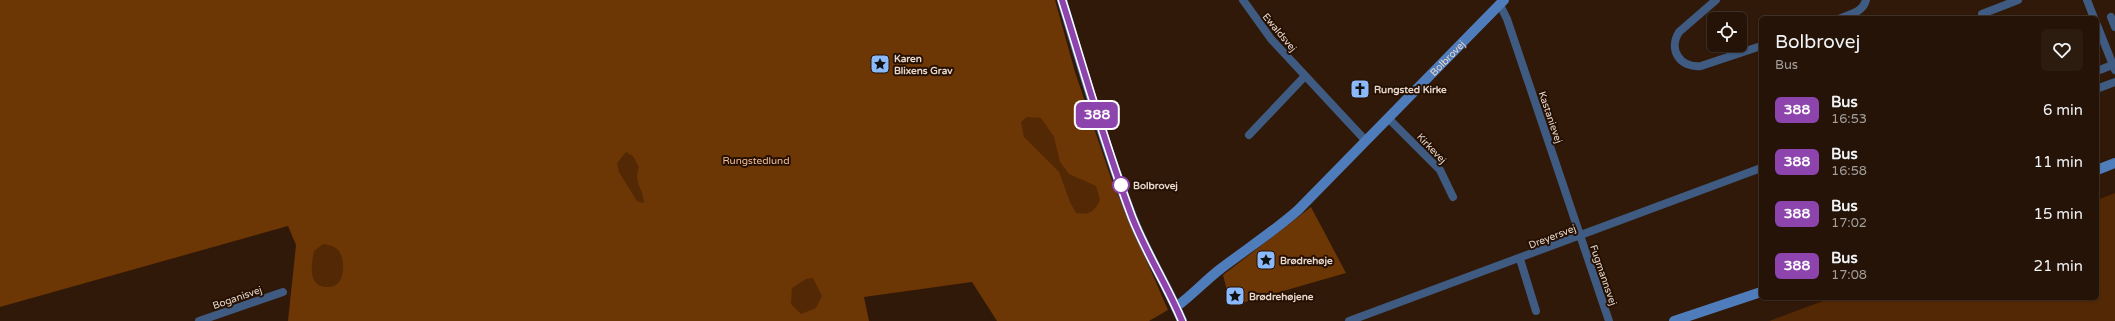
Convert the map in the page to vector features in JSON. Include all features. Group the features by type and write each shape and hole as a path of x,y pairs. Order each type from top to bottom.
{"main road":[{"path":"1062,0 1104,138 1132,217 1148,254 1182,321"},
{"name":"Bolbrovej","path":"1176,307 1217,271 1283,223 1503,2"},
{"path":"2099,169 2115,163"},
{"path":"1674,321 1759,293"}],"street":[{"name":"Ewaldsvej","path":"1243,0 1271,39 1366,141"},
{"path":"1716,0 1679,32 1675,38 1675,51 1682,62 1694,67 1701,66 1759,47"},
{"path":"1847,16 1856,13 1865,5 1866,0"},
{"path":"1982,16 1982,14 2018,0"},
{"path":"2087,0 2093,16"},
{"name":"Kastanievej","path":"1503,2 1507,19 1580,236"},
{"path":"2111,18 2115,27"},
{"path":"2099,30 2114,66 2099,70"},
{"path":"1249,135 1305,76"},
{"path":"2099,88 2115,82"},
{"name":"Kirkevej","path":"1388,118 1440,170 1453,197"},
{"name":"Dreyersvej","path":"1349,321 1520,259 1759,169"},
{"name":"Fugmannsvej","path":"1580,236 1609,321"},
{"path":"1520,259 1536,311"},
{"name":"Boganisvej","path":"198,321 282,292"}],"green space":[{"name":"Rungstedlund","path":"0,0 1055,0 1075,72 1112,181 1168,310 1149,321 997,321 972,282 864,297 869,321 288,321 296,245 288,226 0,307"},
{"path":"1311,207 1346,273 1231,306 1223,275"}],"shaded area":[{"path":"1027,117 1041,118 1054,137 1060,162 1069,174 1096,186 1100,200 1091,212 1085,214 1076,213 1070,202 1059,172 1024,137 1021,122"},
{"path":"626,152 633,156 639,167 637,178 644,203 637,201 619,172 617,163"},
{"path":"2115,193 2115,321 1769,321 1826,300 2099,300 2099,199"},
{"path":"323,244 337,249 342,256 342,276 337,284 332,287 321,286 314,279 312,274 314,251"},
{"path":"813,278 822,296 816,308 801,314 791,304 792,288 806,279"}],"bus line":[{"name":"388","path":"1062,0 1104,138 1132,217 1148,254 1182,321"}],"place":[{"name":"Karen Blixens Grav","path":"880,64"},
{"name":"Rungsted Kirke","path":"1360,89"},
{"name":"Bolbrovej","path":"1121,185"},
{"name":"Brødrehøje","path":"1266,260"},
{"name":"Brødrehøjene","path":"1235,296"}]}
